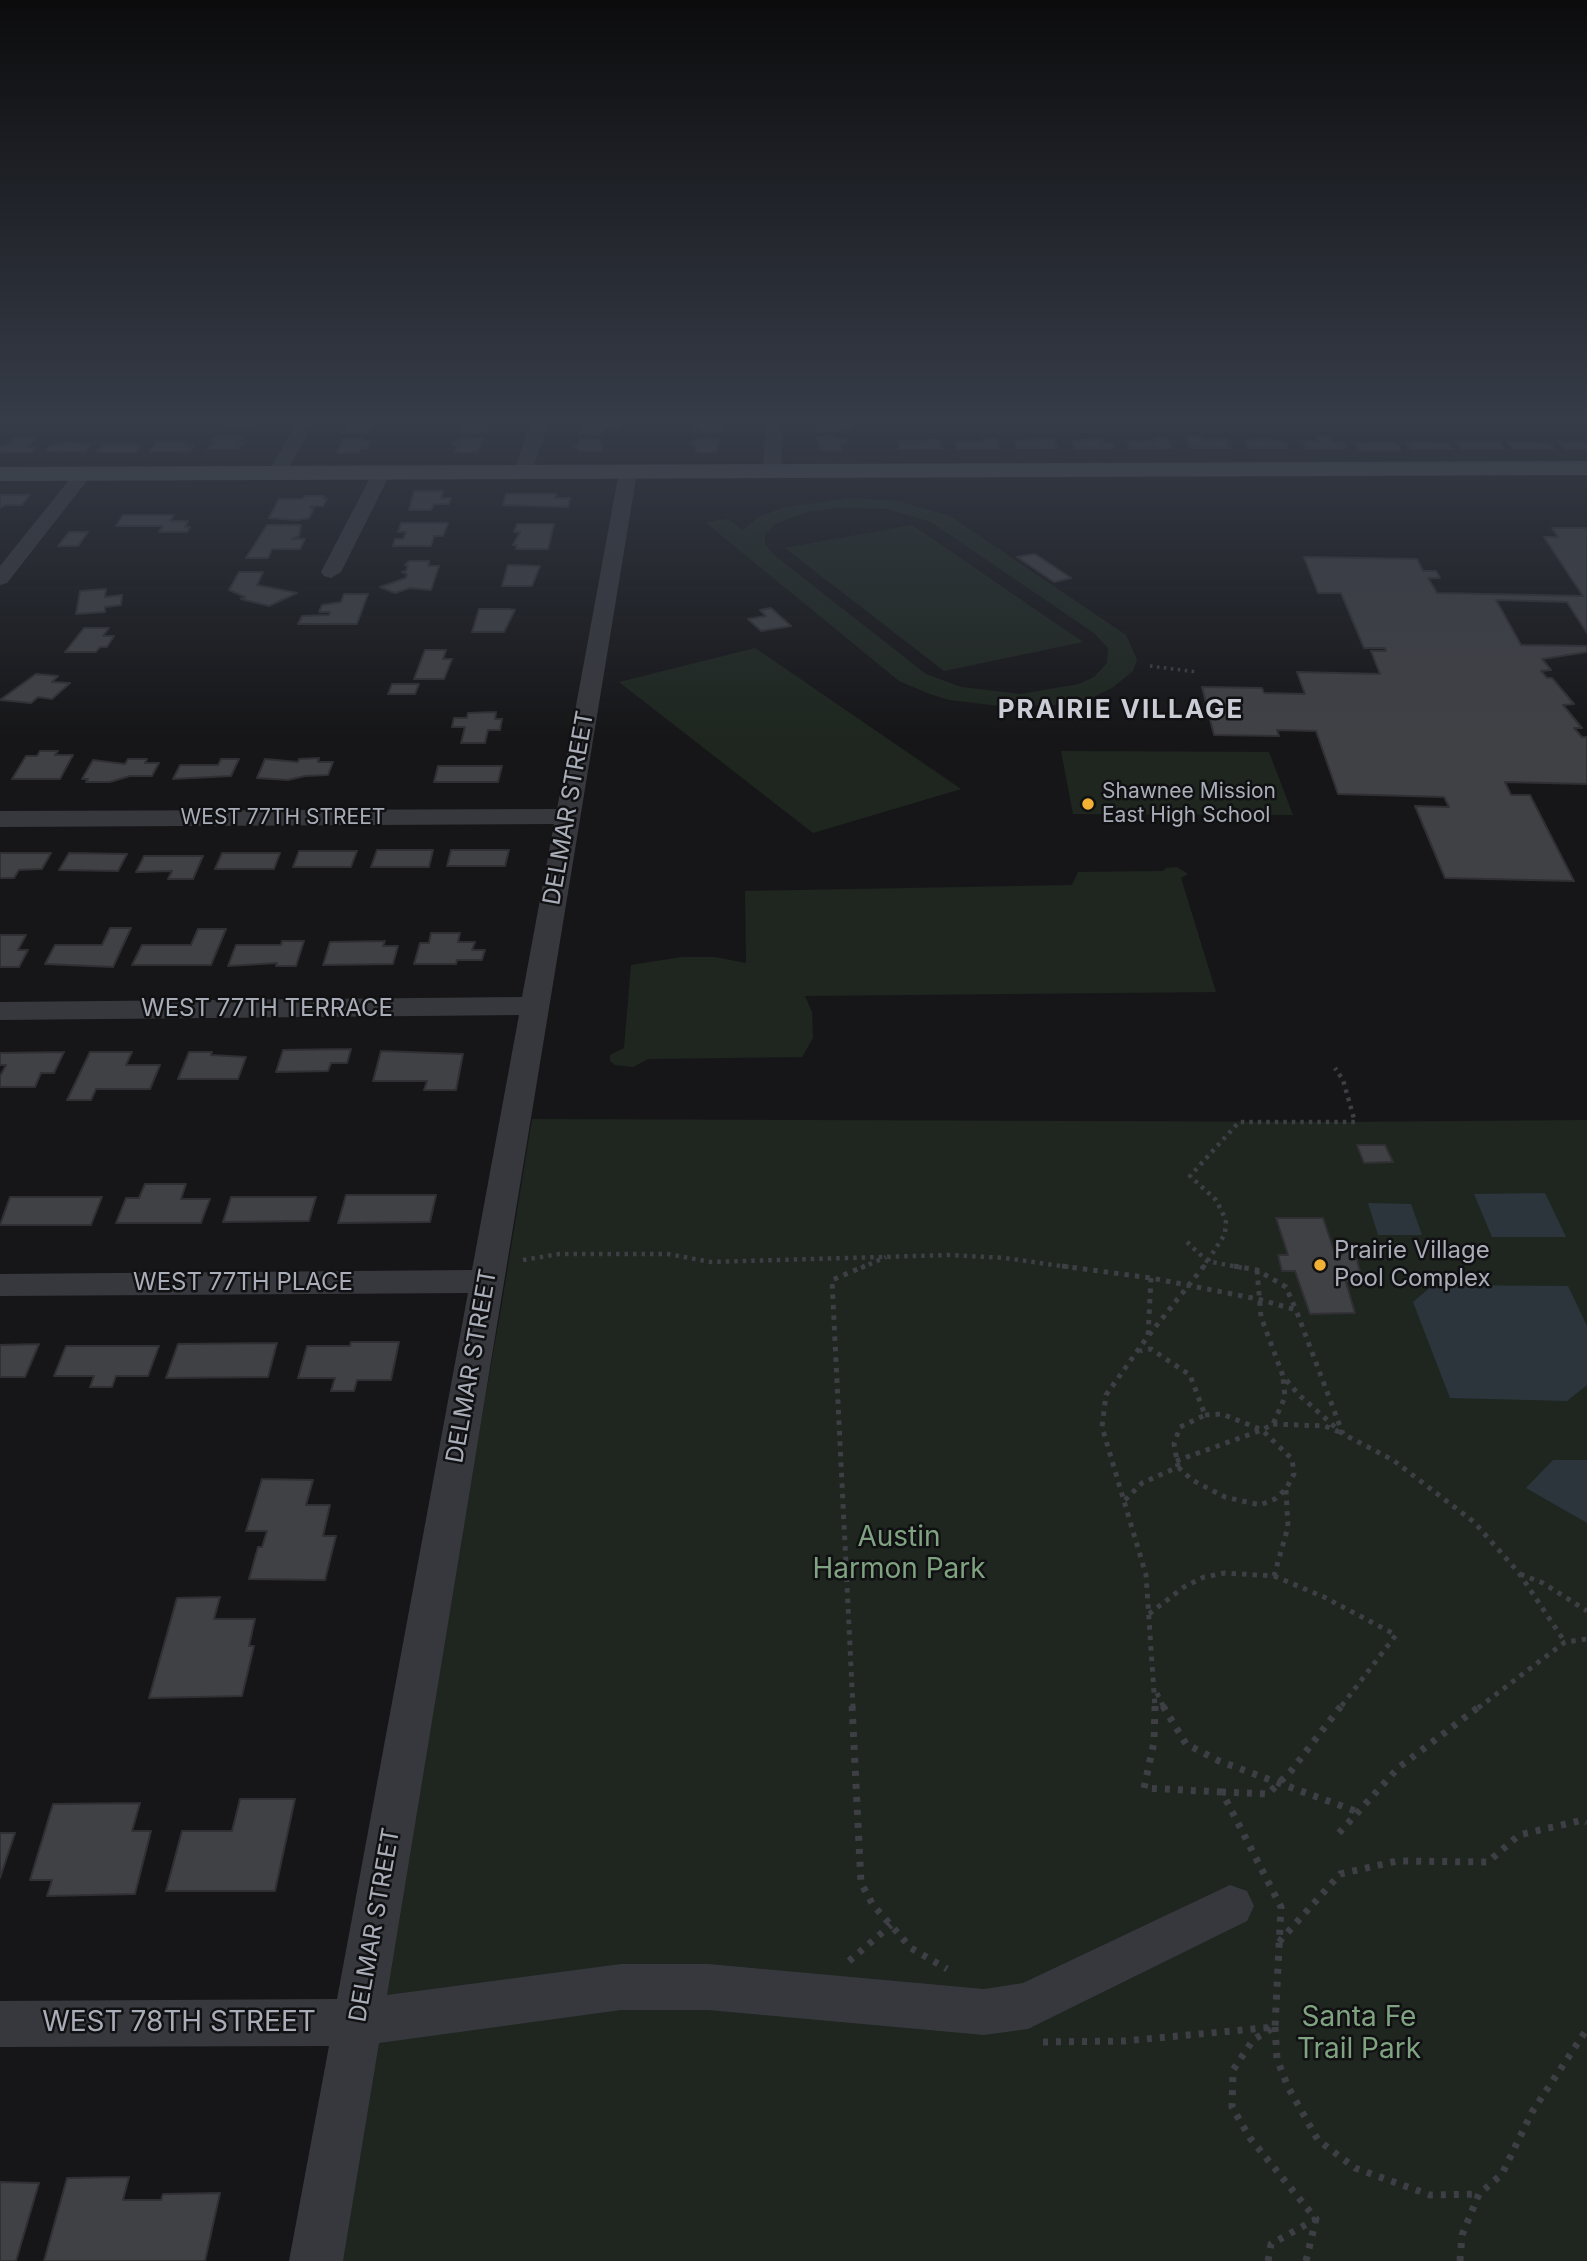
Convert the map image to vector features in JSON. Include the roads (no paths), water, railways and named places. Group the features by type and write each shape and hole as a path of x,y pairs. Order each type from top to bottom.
{"street":[{"path":"1,576 41,527"},
{"path":"331,572 354,527"},
{"name":"DELMAR STREET","path":"316,2261 358,2022 500,1271 535,1006 618,527"},
{"name":"WEST 77TH STREET","path":"0,819 566,816"},
{"name":"WEST 77TH TERRACE","path":"0,1011 535,1006"},
{"name":"WEST 77TH PLACE","path":"0,1285 500,1271"},
{"name":"WEST 78TH STREET","path":"0,2024 358,2022 621,1987 708,1987 881,2006 984,2012 1028,2006 1230,1906"}],"place":[{"name":"Shawnee Mission East High School","path":"1088,804"},
{"name":"Prairie Village Pool Complex","path":"1320,1265"}],"district":[{"name":"PRAIRIE VILLAGE","path":"1121,710"}],"park label":[{"name":"Austin Harmon Park","path":"899,1554"},
{"name":"Santa Fe Trail Park","path":"1359,2034"}]}
